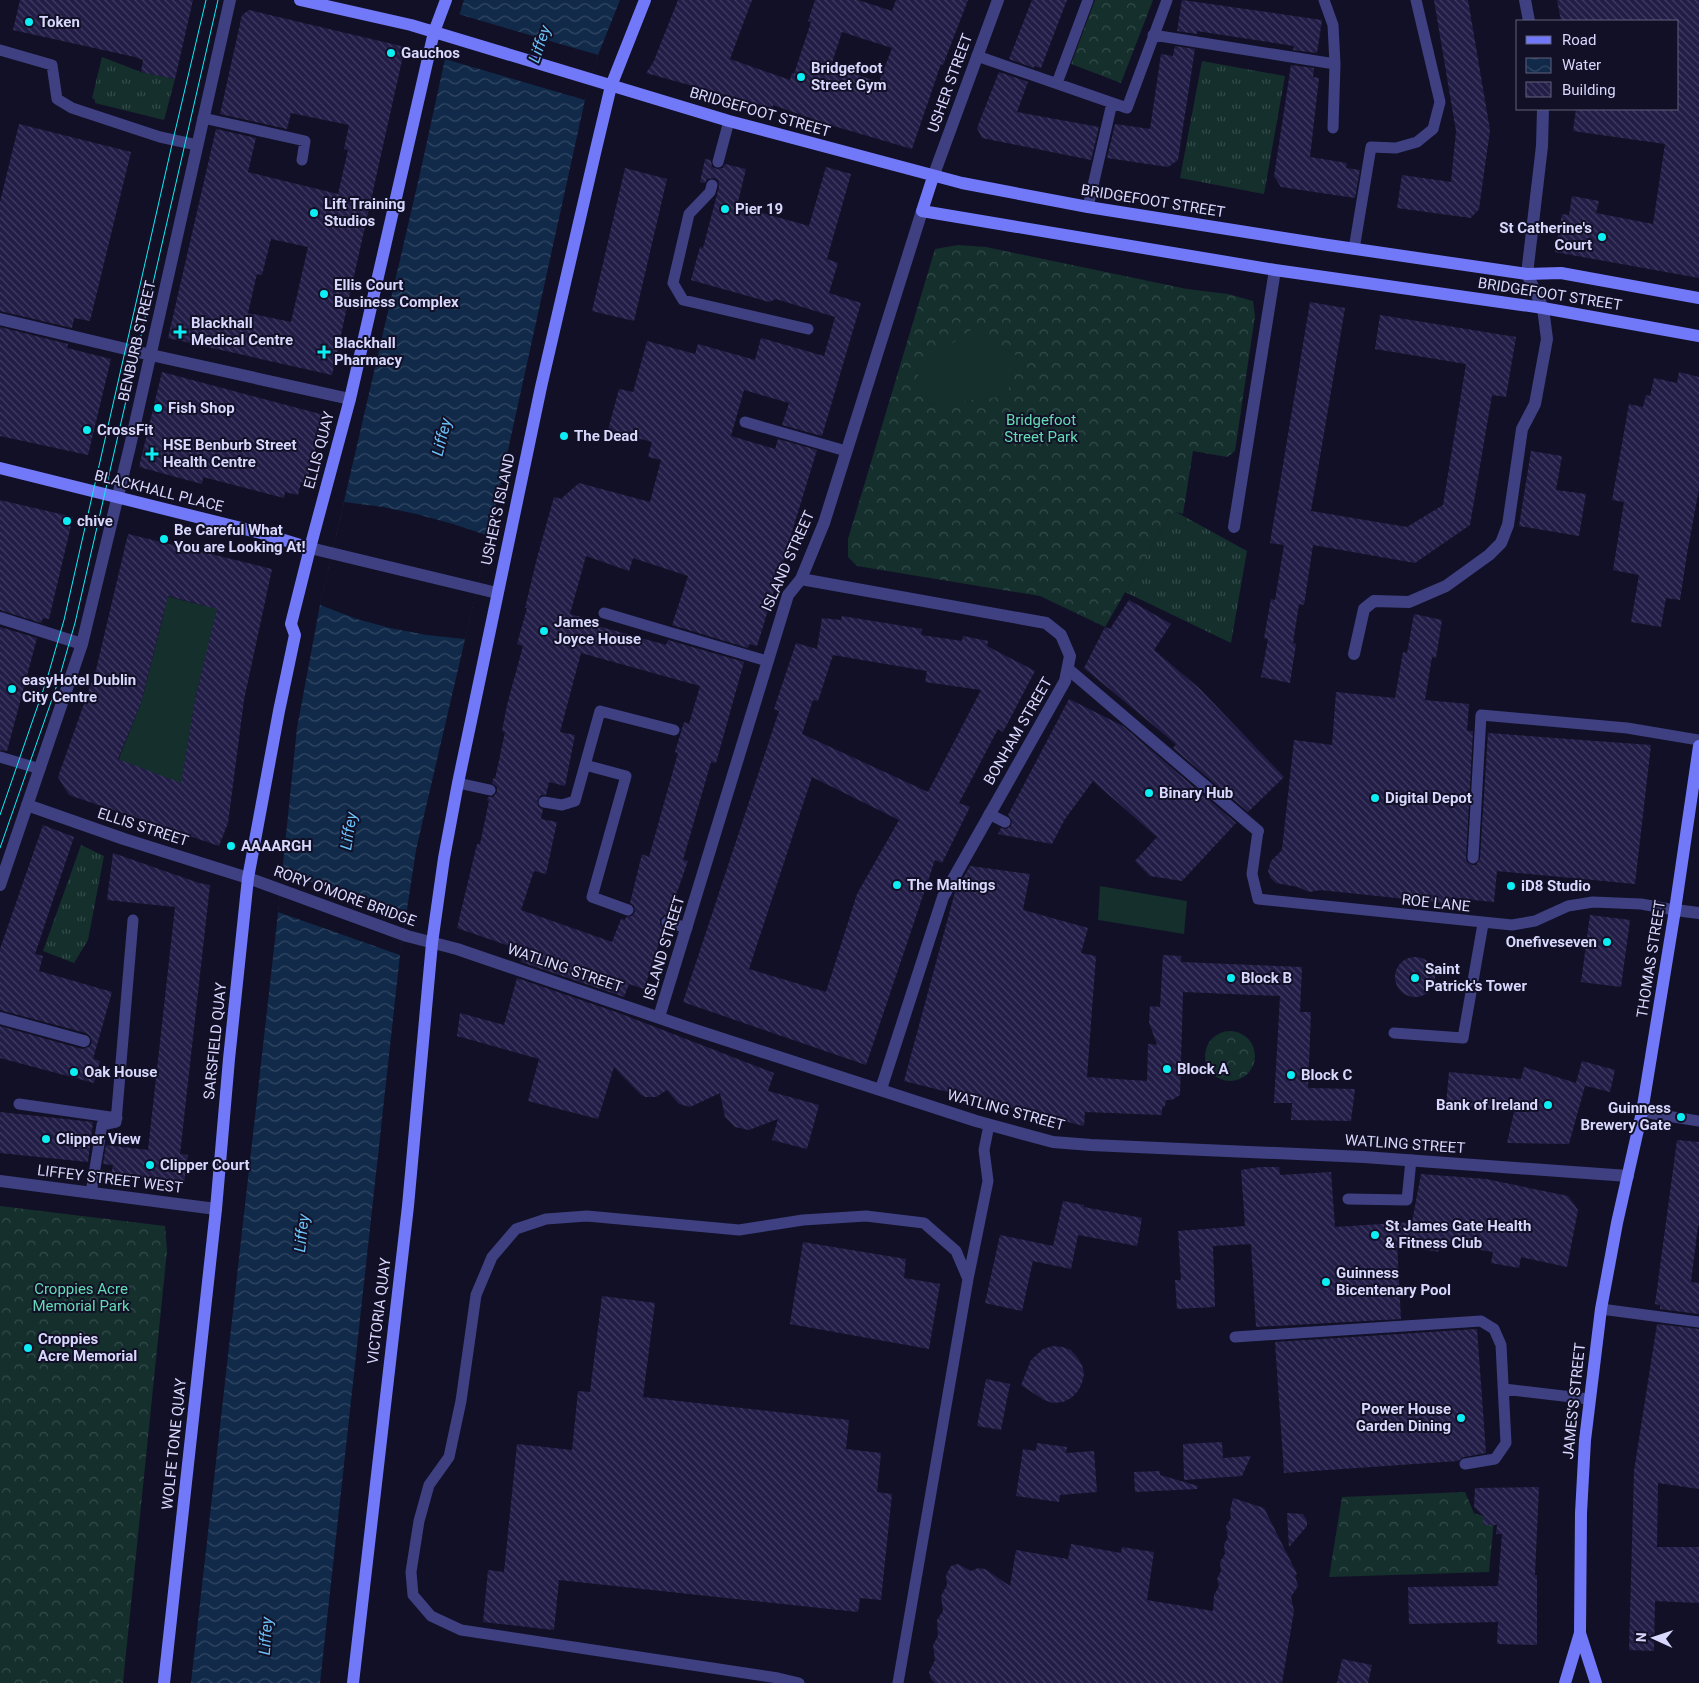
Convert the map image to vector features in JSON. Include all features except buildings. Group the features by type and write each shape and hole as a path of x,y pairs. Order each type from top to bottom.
{"main road":[{"name":"BRIDGEFOOT STREET","path":"300,0 410,25 729,121 933,176 1088,207 1527,274 1561,273 1699,298"},
{"name":"ELLIS QUAY","path":"248,878 277,720 295,635 292,624 310,548 350,399 434,32 446,0"},
{"name":"USHER'S ISLAND","path":"432,942 444,858 458,783 540,387 610,86 645,0"},
{"name":"ISLAND STREET","path":"922,211 933,176"},
{"name":"BRIDGEFOOT STREET","path":"922,211 1275,270 1543,308 1699,336"},
{"name":"BLACKHALL PLACE","path":"0,468 261,533 310,548"},
{"name":"THOMAS STREET","path":"1628,1176 1642,1112 1675,910 1699,746"},
{"name":"SARSFIELD QUAY","path":"216,1208 248,878"},
{"name":"VICTORIA QUAY","path":"353,1683 408,1206 432,942"},
{"name":"JAMES'S STREET","path":"1565,1683 1580,1633 1581,1513 1589,1398 1601,1309 1628,1176"},
{"name":"WOLFE TONE QUAY","path":"164,1683 216,1208"},
{"name":"JAMES'S STREET","path":"1580,1633 1599,1683"}],"street":[{"name":"BENBURB STREET","path":"0,885 82,644 118,497 230,0"},
{"name":"USHER STREET","path":"933,176 998,0"},
{"path":"1525,0 1529,20"},
{"path":"1354,654 1364,609 1374,601 1409,602 1446,586 1489,555 1501,543 1508,525 1522,429 1535,404 1547,339 1543,308 1527,274 1542,146 1543,110"},
{"name":"ISLAND STREET","path":"659,1017 788,595 801,579 824,523 922,211"},
{"path":"1234,526 1275,270"},
{"path":"0,319 126,350 350,399"},
{"path":"310,548 497,593"},
{"name":"BONHAM STREET","path":"801,579 1046,623 1061,634 1070,656 1066,681 943,897 882,1089"},
{"path":"0,618 82,644"},
{"path":"1068,669 1258,831"},
{"name":"ELLIS STREET","path":"27,804 124,839 248,878"},
{"name":"RORY O'MORE BRIDGE","path":"248,878 407,936 432,942"},
{"path":"1675,910 1699,913"},
{"name":"WATLING STREET","path":"432,942 989,1125 1053,1142 1411,1160 1628,1176"},
{"path":"0,1018 84,1041"},
{"name":"LIFFEY STREET WEST","path":"0,1181 216,1208"}],"lane":[{"path":"1057,83 1088,0"},
{"path":"978,56 1126,108 1167,0"},
{"path":"1324,0 1332,25 1335,64 1334,128"},
{"path":"1354,249 1371,147 1396,148 1417,142 1433,129 1440,102 1416,0"},
{"path":"1154,35 1335,64"},
{"path":"0,50 52,66 57,99 72,108 160,137 197,145"},
{"path":"1088,207 1112,103"},
{"path":"203,118 305,142 302,160"},
{"path":"718,162 729,121"},
{"path":"712,186 710,192 690,214 673,283 683,300 808,328"},
{"path":"745,422 846,451"},
{"path":"604,614 767,661"},
{"path":"544,802 562,805 575,801 600,711 674,730"},
{"path":"1473,858 1481,716 1627,728 1699,740"},
{"path":"0,757 40,769"},
{"path":"585,765 626,776 592,897 628,910"},
{"path":"458,783 490,790"},
{"path":"989,814 1005,822"},
{"name":"ROE LANE","path":"1258,831 1252,874 1258,899 1512,926 1535,922 1568,906 1593,902 1641,904 1675,910"},
{"path":"92,1193 102,1125 116,1122 117,1118 133,920"},
{"path":"667,922 687,928"},
{"path":"1394,1033 1463,1038 1484,924"},
{"path":"19,1104 117,1118"},
{"path":"1642,1112 1699,1121"},
{"path":"898,1683 968,1279 988,1181 984,1150 989,1125"},
{"path":"1348,1199 1407,1200 1411,1160"},
{"path":"799,1683 778,1678 461,1630 431,1616 414,1595 411,1572 419,1521 429,1485 449,1457 461,1401 476,1295 492,1257 516,1229 546,1219 587,1216 739,1230 803,1220 866,1216 924,1223 956,1251 968,1279"},
{"path":"1601,1309 1699,1322"},
{"path":"1236,1337 1481,1321 1494,1329 1501,1345 1506,1443 1495,1459 1465,1464"},
{"path":"1504,1389 1589,1398"}],"green space":[{"path":"1095,0 1153,0 1121,83 1071,64"},
{"path":"102,57 141,72 175,79 164,120 95,103 95,100 92,98"},
{"path":"1202,61 1285,76 1264,194 1180,178"},
{"name":"Bridgefoot Street Park","path":"958,245 986,247 1187,289 1228,294 1253,301 1255,316 1235,451 1227,457 1193,451 1183,514 1176,512 1170,515 1105,627 1040,596 857,566 848,557 848,539 935,249"},
{"path":"974,328 1017,356 1007,396 929,405 916,369"},
{"path":"1176,512 1247,551 1231,643 1125,592 1170,515"},
{"path":"166,596 205,606 220,599 196,695 178,804 111,782 141,703 164,613"},
{"path":"81,845 104,856 88,940 74,963 43,951"},
{"path":"1100,886 1187,901 1184,934 1098,920"},
{"path":"1225,1031 1235,1031 1248,1038 1255,1051 1255,1061 1248,1074 1235,1081 1225,1081 1216,1077 1209,1070 1205,1061 1205,1051 1209,1042 1216,1035"},
{"name":"Croppies Acre Memorial Park","path":"0,1206 165,1226 167,1251 123,1683 0,1683"},
{"path":"1465,1492 1474,1513 1494,1520 1489,1572 1329,1577 1342,1497"}],"water":[{"name":"Liffey","path":"464,0 620,0 598,55 585,100 489,536 416,850 400,955 320,1683 191,1683 277,922 297,728 320,605 445,59"}],"pier":[{"path":"458,14 598,55 585,100 445,59"},
{"path":"344,502 416,514 489,536 465,639 427,635 390,628 357,619 320,605"},
{"path":"282,873 406,911 400,955 278,912"}],"tram line":[{"path":"0,815 47,679 64,620 206,0"},
{"path":"0,848 58,682 75,623 218,0"}],"place":[{"name":"Token","path":"29,22"},
{"name":"Gauchos","path":"391,53"},
{"name":"Bridgefoot Street Gym","path":"801,77"},
{"name":"Pier 19","path":"725,209"},
{"name":"Lift Training Studios","path":"314,213"},
{"name":"St Catherine's Court","path":"1602,237"},
{"name":"Ellis Court Business Complex","path":"324,294"},
{"name":"Blackhall Medical Centre","path":"180,332"},
{"name":"Blackhall Pharmacy","path":"324,352"},
{"name":"Fish Shop","path":"158,408"},
{"name":"CrossFit","path":"87,430"},
{"name":"The Dead","path":"564,436"},
{"name":"HSE Benburb Street Health Centre","path":"152,454"},
{"name":"chive","path":"67,521"},
{"name":"Be Careful What You are Looking At!","path":"164,539"},
{"name":"James Joyce House","path":"544,631"},
{"name":"easyHotel Dublin City Centre","path":"12,689"},
{"name":"Binary Hub","path":"1149,793"},
{"name":"Digital Depot","path":"1375,798"},
{"name":"AAAARGH","path":"231,846"},
{"name":"The Maltings","path":"897,885"},
{"name":"iD8 Studio","path":"1511,886"},
{"name":"Onefiveseven","path":"1607,942"},
{"name":"Block B","path":"1231,978"},
{"name":"Saint Patrick's Tower","path":"1415,978"},
{"name":"Block A","path":"1167,1069"},
{"name":"Oak House","path":"74,1072"},
{"name":"Block C","path":"1291,1075"},
{"name":"Bank of Ireland","path":"1548,1105"},
{"name":"Guinness Brewery Gate","path":"1681,1117"},
{"name":"Clipper View","path":"46,1139"},
{"name":"Clipper Court","path":"150,1165"},
{"name":"St James Gate Health & Fitness Club","path":"1375,1235"},
{"name":"Guinness Bicentenary Pool","path":"1326,1282"},
{"name":"Croppies Acre Memorial","path":"28,1348"},
{"name":"Power House Garden Dining","path":"1461,1418"}]}
